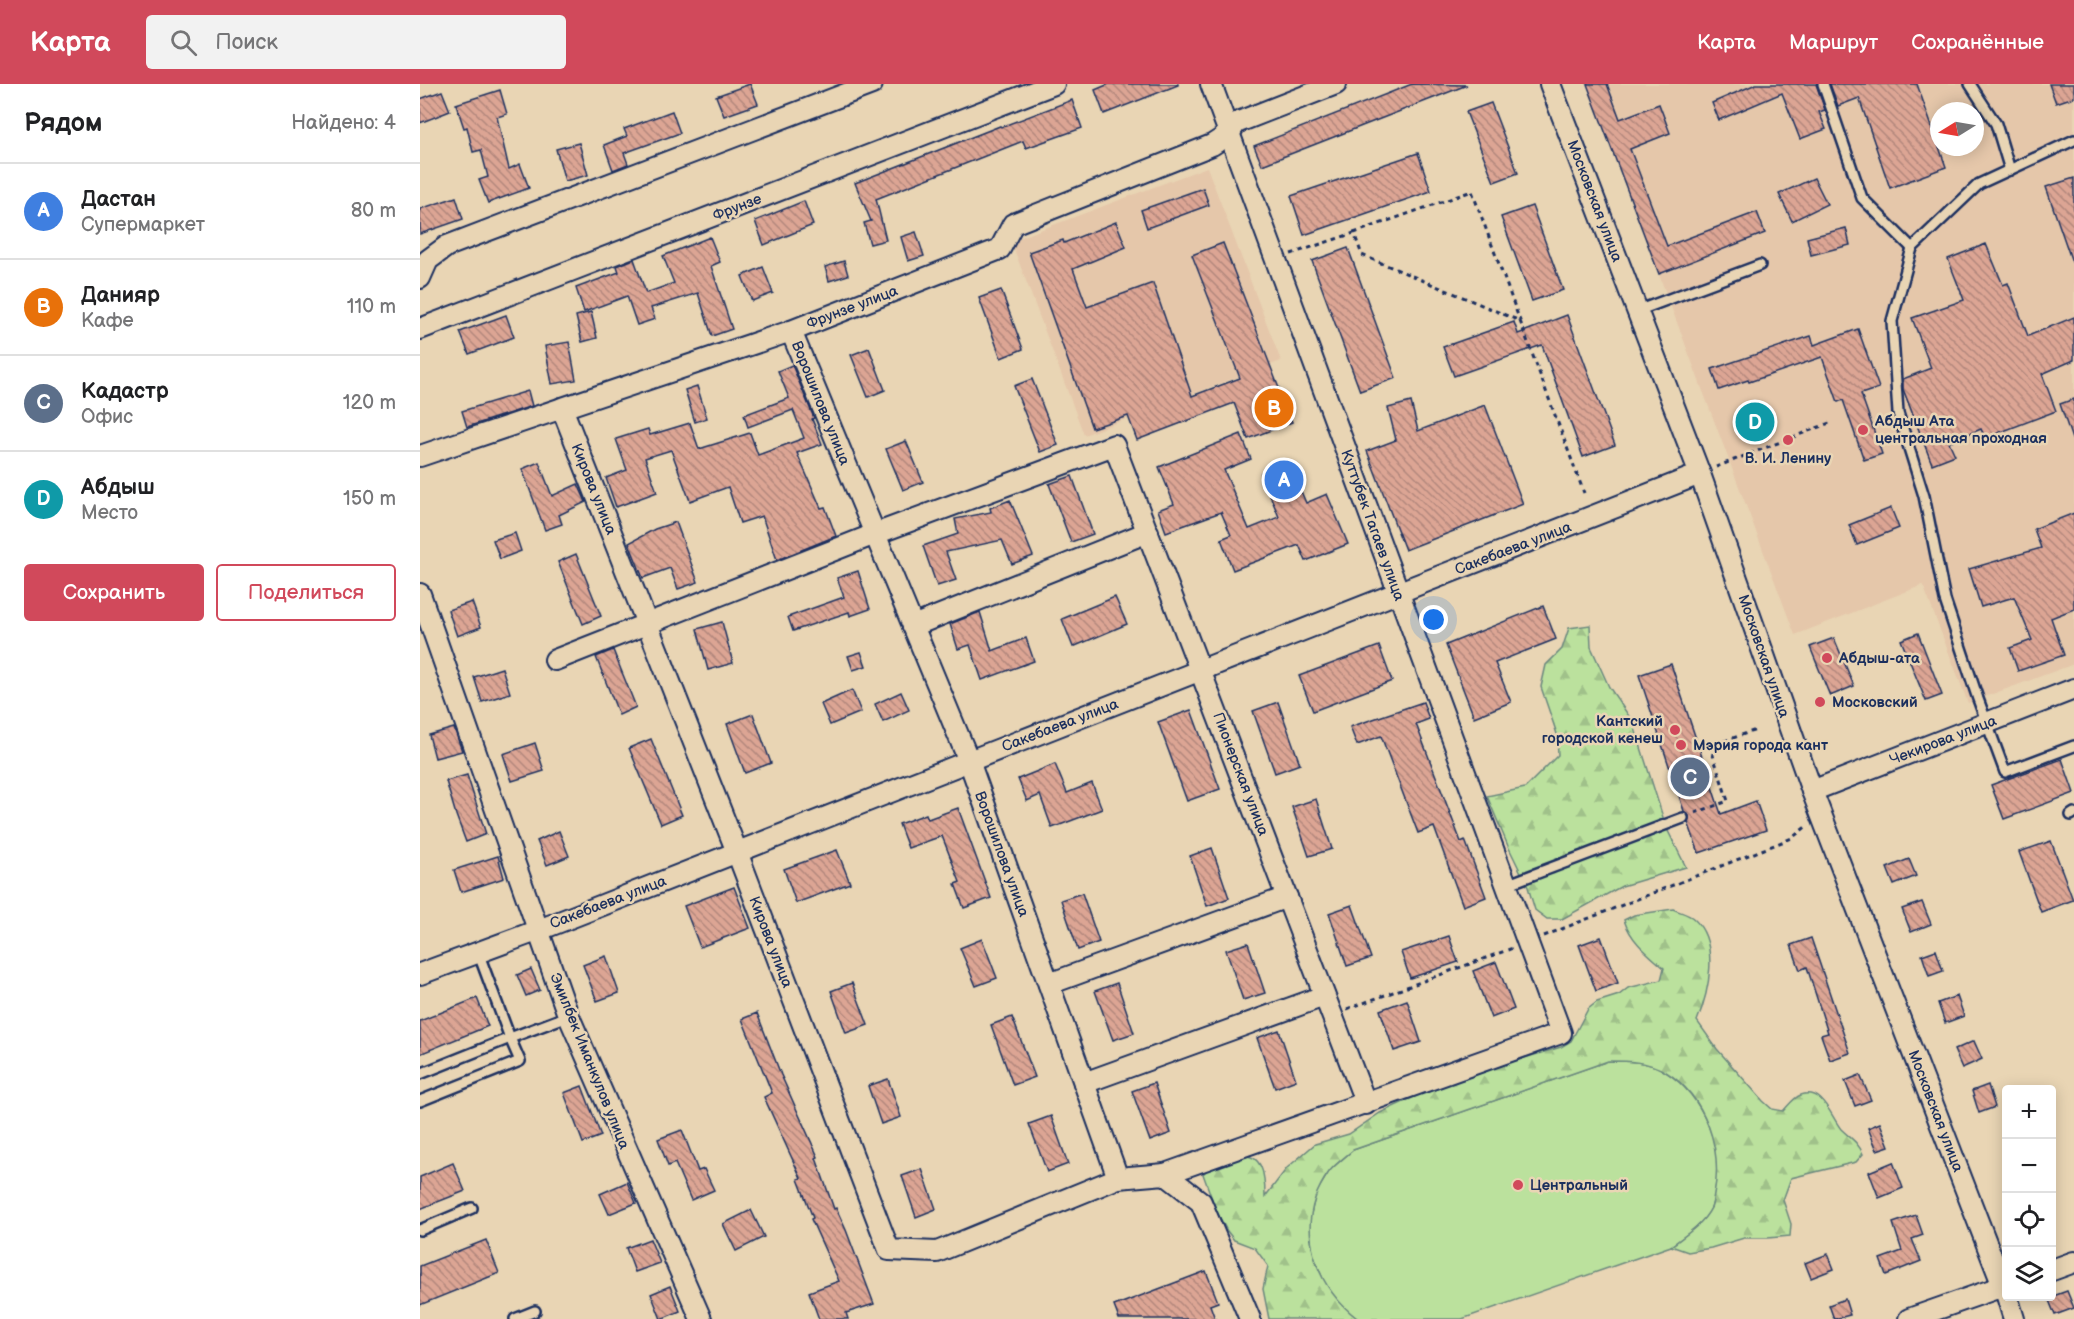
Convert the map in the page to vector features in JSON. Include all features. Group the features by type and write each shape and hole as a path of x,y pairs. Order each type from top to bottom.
{"street":[{"path":"420,278 428,260 447,246 872,84"},
{"name":"Фрунзе","path":"420,329 1054,84"},
{"name":"Куттубек Тагаев улица","path":"1211,84 1561,1034 1366,1104"},
{"name":"Фрунзе улица","path":"420,456 791,331 1000,249 1013,224 1212,145 1229,134 1236,123 1336,84"},
{"name":"Московская улица","path":"1550,84 1700,474 1812,792 2002,1281"},
{"name":"Ворошилова улица","path":"791,331 969,761 1118,1178"},
{"name":"Кирова улица","path":"562,408 737,852 889,1250 937,1252 1118,1178"},
{"name":"Пионерская улица","path":"875,534 1114,445 1366,1104"},
{"name":"Сакебаева улица","path":"420,974 539,930 1700,474"},
{"path":"913,626 1148,532"},
{"path":"555,660 875,534"},
{"name":"Эмилбек Иманкулов улица","path":"420,594 568,1016 701,1319"},
{"name":"Чекирова улица","path":"1812,792 2074,689"},
{"path":"1049,984 1287,897"},
{"path":"1084,1083 1324,996"},
{"path":"1118,1178 1165,1174 1366,1104"},
{"path":"1165,1174 1202,1202 1250,1319"},
{"path":"2056,1269 2074,1262"},
{"path":"1908,1319 2002,1292"},
{"name":"Московская улица","path":"2009,1301 2014,1319"}],"lane":[{"path":"1823,84 1862,198 1912,248"},
{"path":"1970,84 1996,124 2010,170"},
{"path":"2074,141 1978,184 1912,248 1892,321 1898,413 1924,496 1945,600 2006,772 2074,746"},
{"path":"1637,311 1760,265"},
{"path":"1506,885 1683,818"},
{"path":"420,1101 520,1061 478,952"},
{"path":"420,1074 568,1016"},
{"path":"420,1230 472,1208"},
{"path":"515,1319 535,1311"}],"path":[{"path":"1276,260 1472,191 1584,493"},
{"path":"1354,233 1362,255 1520,321"},
{"path":"1700,474 1832,422"},
{"path":"1683,818 1728,801 1710,746 1756,730"},
{"path":"1332,1015 1527,943 1792,838 1821,815"}],"shaded area":[{"name":"Абдыш-ата","path":"1587,84 2074,84 2074,664 1968,703 1923,585 1795,635"},
{"path":"1207,167 1281,361 1084,435 1011,241"}],"green space":[{"path":"1590,625 1591,647 1609,687 1633,722 1666,827 1686,867 1622,886 1562,919 1547,919 1535,910 1528,887 1487,796 1525,788 1558,755 1557,734 1541,687 1546,665 1562,649 1569,628"},
{"path":"1673,909 1694,919 1702,929 1707,941 1710,968 1705,996 1697,1021 1717,1049 1772,1109 1783,1111 1801,1095 1815,1095 1821,1099 1841,1129 1856,1143 1863,1154 1856,1162 1791,1178 1783,1200 1791,1224 1790,1236 1744,1238 1688,1252 1671,1246 1699,1224 1712,1206 1716,1160 1708,1126 1692,1095 1666,1072 1645,1064 1608,1061 1353,1150 1331,1169 1318,1191 1312,1211 1310,1231 1319,1270 1329,1288 1358,1319 1269,1319 1263,1289 1268,1266 1255,1248 1234,1240 1227,1231 1216,1210 1203,1174 1224,1157 1245,1155 1252,1157 1257,1161 1263,1173 1265,1197 1287,1168 1315,1144 1349,1134 1380,1113 1451,1080 1561,1047 1571,1041 1588,1009 1597,1002 1619,995 1628,988 1661,980 1664,968 1636,941 1624,920 1634,915"},
{"name":"Центральный","path":"1608,1061 1638,1062 1659,1068 1679,1082 1700,1109 1713,1140 1717,1174 1711,1208 1699,1224 1671,1246 1462,1319 1358,1319 1343,1307 1325,1284 1313,1254 1309,1222 1316,1193 1330,1170 1353,1150"}],"building":[{"path":"750,84 758,104 724,116 716,96"},
{"path":"1109,84 1178,85 1104,114 1095,90"},
{"path":"1412,84 1467,85 1262,165 1254,146"},
{"path":"1587,84 1607,84 1620,119 1659,104 1670,133 1630,149 1667,246 1757,212 1765,233 1659,274"},
{"path":"1756,84 1816,84 1825,110 1819,112 1826,129 1800,139 1782,93 1719,120 1712,103"},
{"path":"1830,84 1917,84 1930,121 1930,156 1942,156 1946,167 1890,188 1859,98 1838,106"},
{"path":"2049,84 2074,84 2074,97 2056,103"},
{"path":"500,90 507,114 497,117 509,169 520,164 529,188 488,203 479,180 488,177 481,150 473,152 467,127 464,128 456,104"},
{"path":"442,91 450,111 420,123 420,99"},
{"path":"1072,100 1082,128 1026,148 1023,141 876,199 886,240 870,244 864,223 871,221 855,183"},
{"path":"1491,103 1518,173 1494,182 1466,112"},
{"path":"672,111 680,133 624,153 628,164 613,170 604,145 627,136 624,129"},
{"path":"579,143 588,175 565,181 556,149"},
{"path":"1418,153 1431,191 1304,235 1291,196"},
{"path":"1814,178 1827,204 1792,221 1779,194"},
{"path":"2074,178 2074,262 2072,262 2046,187"},
{"path":"1203,188 1209,205 1147,228 1141,210"},
{"path":"456,197 463,219 420,234 420,209"},
{"path":"804,201 813,225 764,245 755,221"},
{"path":"1532,206 1563,290 1532,301 1501,217"},
{"path":"1116,222 1126,247 1073,269 1087,307 1153,283 1192,396 1240,378 1192,255 1223,243 1292,422 1248,439 1234,403 1137,440 1128,416 1092,428 1029,252 1063,240 1064,243"},
{"path":"1846,228 1850,245 1811,255 1807,238"},
{"path":"916,232 924,256 908,261 901,237"},
{"path":"710,237 720,262 711,266 732,329 712,336 698,293 651,308 655,319 637,325 627,296 584,312 576,288 619,272 617,266 634,259 646,293 674,283 663,256"},
{"path":"1986,244 2003,285 2008,283 2028,336 2074,317 2074,360 2042,374 2056,411 1985,438 1981,429 1949,442 1955,455 1932,464 1903,389 1903,379 1931,368 1912,318 1964,300 1948,259"},
{"path":"1348,248 1396,378 1360,391 1312,261"},
{"path":"844,261 848,275 829,281 825,267"},
{"path":"763,267 773,293 752,301 742,276"},
{"path":"1001,290 1023,349 1001,358 979,298"},
{"path":"591,312 597,338 582,342 576,316"},
{"path":"506,315 514,337 469,354 460,332"},
{"path":"1567,315 1615,445 1583,457 1542,345 1454,376 1443,347 1514,322 1518,334"},
{"path":"1858,329 1879,388 1861,394 1882,454 1864,460 1843,400 1838,402 1822,357 1719,390 1712,369 1811,336 1814,345"},
{"path":"569,342 576,380 552,384 545,346"},
{"path":"869,348 885,390 868,397 851,355"},
{"path":"792,365 822,444 797,453 821,508 825,507 836,536 777,560 762,516 740,523 728,487 690,501 671,450 645,458 657,492 616,507 606,478 627,470 616,439 648,429 650,435 690,423 699,449 750,433 758,455 804,438 793,410 748,427 744,415 789,398 778,371"},
{"path":"1032,379 1058,445 1040,452 1014,386"},
{"path":"697,386 707,418 695,422 685,390"},
{"path":"528,391 532,406 467,427 462,411"},
{"path":"2074,399 2074,439 2072,439 2060,404"},
{"path":"1411,402 1418,431 1485,405 1523,504 1405,550 1367,451 1396,440 1388,408"},
{"path":"1241,434 1251,459 1224,470 1249,529 1279,517 1261,473 1288,461 1306,503 1327,494 1348,544 1306,561 1299,545 1233,570 1221,539 1231,535 1221,512 1166,532 1158,510 1174,504 1159,467"},
{"path":"906,441 923,482 903,490 886,449"},
{"path":"539,462 552,496 578,484 586,502 559,515 562,524 545,530 522,469"},
{"path":"1072,476 1093,534 1071,542 1049,484"},
{"path":"1010,500 1033,556 1012,564 1002,540 946,552 956,580 937,586 923,546 958,534 955,519 991,512 990,508"},
{"path":"1891,508 1899,528 1857,545 1849,525"},
{"path":"2074,513 2074,609 2051,618 2064,655 2018,671 2010,648 2032,640 2014,597 1981,607 1969,569 2041,548 2034,529"},
{"path":"676,522 698,582 678,589 670,568 643,578 629,543 655,529"},
{"path":"515,533 521,551 500,559 493,540"},
{"path":"576,554 601,616 583,624 558,562"},
{"path":"858,571 870,609 850,616 849,612 793,631 788,617 844,597 837,578"},
{"path":"1115,597 1127,624 1073,647 1062,619"},
{"path":"472,602 481,627 457,636 448,610"},
{"path":"1543,606 1556,639 1495,663 1511,702 1474,717 1446,645"},
{"path":"980,612 992,651 1026,638 1034,661 982,680 970,645 958,649 950,624"},
{"path":"722,622 733,663 708,670 697,629"},
{"path":"1918,633 1942,695 1926,701 1901,640"},
{"path":"1834,638 1854,686 1830,696 1810,647"},
{"path":"1379,646 1392,681 1313,711 1299,676"},
{"path":"613,650 636,707 619,715 596,657"},
{"path":"861,652 866,666 853,670 848,656"},
{"path":"1671,664 1721,814 1756,801 1766,830 1699,853 1688,822 1689,816 1684,811 1639,675"},
{"path":"502,668 510,693 482,702 474,677"},
{"path":"852,690 861,712 830,725 821,704"},
{"path":"901,692 909,710 883,722 875,704"},
{"path":"1278,702 1300,764 1275,773 1253,711"},
{"path":"1423,702 1429,719 1416,724 1461,842 1465,840 1486,897 1463,906 1434,827 1418,833 1381,736 1357,745 1350,727"},
{"path":"1191,710 1220,789 1187,801 1158,722"},
{"path":"753,714 771,763 745,773 727,724"},
{"path":"454,728 462,751 435,758 429,735"},
{"path":"651,739 682,815 661,824 629,748"},
{"path":"535,743 544,771 512,781 503,754"},
{"path":"2062,759 2074,793 2004,819 1991,785"},
{"path":"1055,764 1067,793 1092,783 1102,809 1052,828 1040,795 1027,801 1018,779"},
{"path":"467,775 486,834 466,842 446,781"},
{"path":"1316,799 1332,849 1309,856 1292,807"},
{"path":"958,808 991,898 964,908 955,884 960,882 942,836 908,848 899,824 926,814 928,819"},
{"path":"559,831 569,856 547,865 537,841"},
{"path":"2051,841 2073,900 2041,912 2019,852"},
{"path":"1212,848 1229,898 1207,906 1190,856"},
{"path":"837,850 850,883 796,903 784,869"},
{"path":"498,856 504,878 461,892 454,870"},
{"path":"1909,859 1916,876 1894,885 1887,868"},
{"path":"734,887 750,928 700,947 684,906"},
{"path":"1082,893 1099,942 1078,950 1061,900"},
{"path":"1922,902 1931,924 1911,932 1902,909"},
{"path":"1352,905 1371,958 1347,966 1329,913"},
{"path":"1449,936 1458,962 1410,978 1401,952"},
{"path":"1601,937 1618,983 1596,991 1579,945"},
{"path":"1811,938 1850,1053 1830,1060 1821,1035 1828,1033 1807,967 1800,970 1791,945"},
{"path":"982,939 997,978 976,986 960,948"},
{"path":"1248,943 1265,993 1243,1000 1226,950"},
{"path":"1936,950 1943,971 1929,976 1922,955"},
{"path":"606,956 619,993 597,1001 583,965"},
{"path":"1496,962 1514,1009 1491,1018 1473,971"},
{"path":"531,969 540,990 526,996 517,975"},
{"path":"852,983 868,1025 846,1033 831,991"},
{"path":"1117,983 1134,1033 1113,1040 1095,991"},
{"path":"1957,996 1964,1016 1945,1023 1938,1003"},
{"path":"477,998 488,1026 420,1054 420,1021"},
{"path":"1407,1000 1421,1042 1394,1051 1380,1010"},
{"path":"757,1013 781,1075 818,1157 816,1158 834,1209 836,1208 846,1230 874,1304 846,1313 848,1319 819,1319 809,1292 839,1281 811,1219 813,1218 798,1179 801,1178 764,1097 772,1093 742,1019"},
{"path":"1012,1017 1035,1077 1013,1085 991,1025"},
{"path":"1279,1030 1296,1080 1275,1088 1257,1038"},
{"path":"1974,1041 1982,1059 1962,1068 1954,1050"},
{"path":"1860,1075 1871,1100 1855,1106 1845,1081"},
{"path":"888,1079 901,1117 881,1124 868,1086"},
{"path":"1154,1083 1171,1133 1150,1141 1132,1091"},
{"path":"1988,1085 1995,1107 1979,1113 1972,1091"},
{"path":"582,1086 601,1136 583,1143 564,1093"},
{"path":"1051,1116 1068,1164 1047,1172 1029,1124"},
{"path":"1880,1123 1889,1146 1877,1150 1868,1128"},
{"path":"682,1130 698,1171 704,1169 714,1190 691,1200 675,1163 668,1166 658,1139"},
{"path":"1893,1162 1903,1188 1879,1198 1869,1172"},
{"path":"453,1163 465,1191 420,1209 420,1177"},
{"path":"922,1169 936,1209 916,1217 902,1176"},
{"path":"627,1182 636,1203 609,1214 600,1194"},
{"path":"751,1210 764,1237 736,1251 723,1224"},
{"path":"1916,1215 1923,1235 1912,1239 1921,1261 1886,1275 1880,1259 1902,1251 1893,1223"},
{"path":"650,1239 660,1263 635,1272 626,1248"},
{"path":"486,1240 499,1273 420,1305 420,1266"},
{"path":"1828,1254 1834,1269 1811,1278 1805,1263"},
{"path":"1206,1271 1218,1302 1210,1305 1215,1319 1119,1319 1114,1306"},
{"path":"670,1286 680,1311 661,1319 651,1294"},
{"path":"2067,1291 2074,1308 2055,1315 2049,1301 2056,1301 2056,1295"},
{"path":"1845,1299 1850,1315 1834,1319 1829,1305"}],"place":[{"name":"Данияр","path":"1274,408"},
{"name":"Абдыш","path":"1755,422"},
{"name":"Абдыш Ата центральная проходная","path":"1863,430"},
{"name":"В. И. Ленину","path":"1788,440"},
{"name":"Дастан","path":"1284,480"},
{"name":"Абдыш-ата","path":"1827,658"},
{"name":"Московский","path":"1820,702"},
{"name":"Кантский городской кенеш","path":"1675,730"},
{"name":"Мэрия города кант","path":"1681,745"},
{"name":"Кадастр","path":"1690,777"},
{"name":"Центральный","path":"1518,1185"}]}
